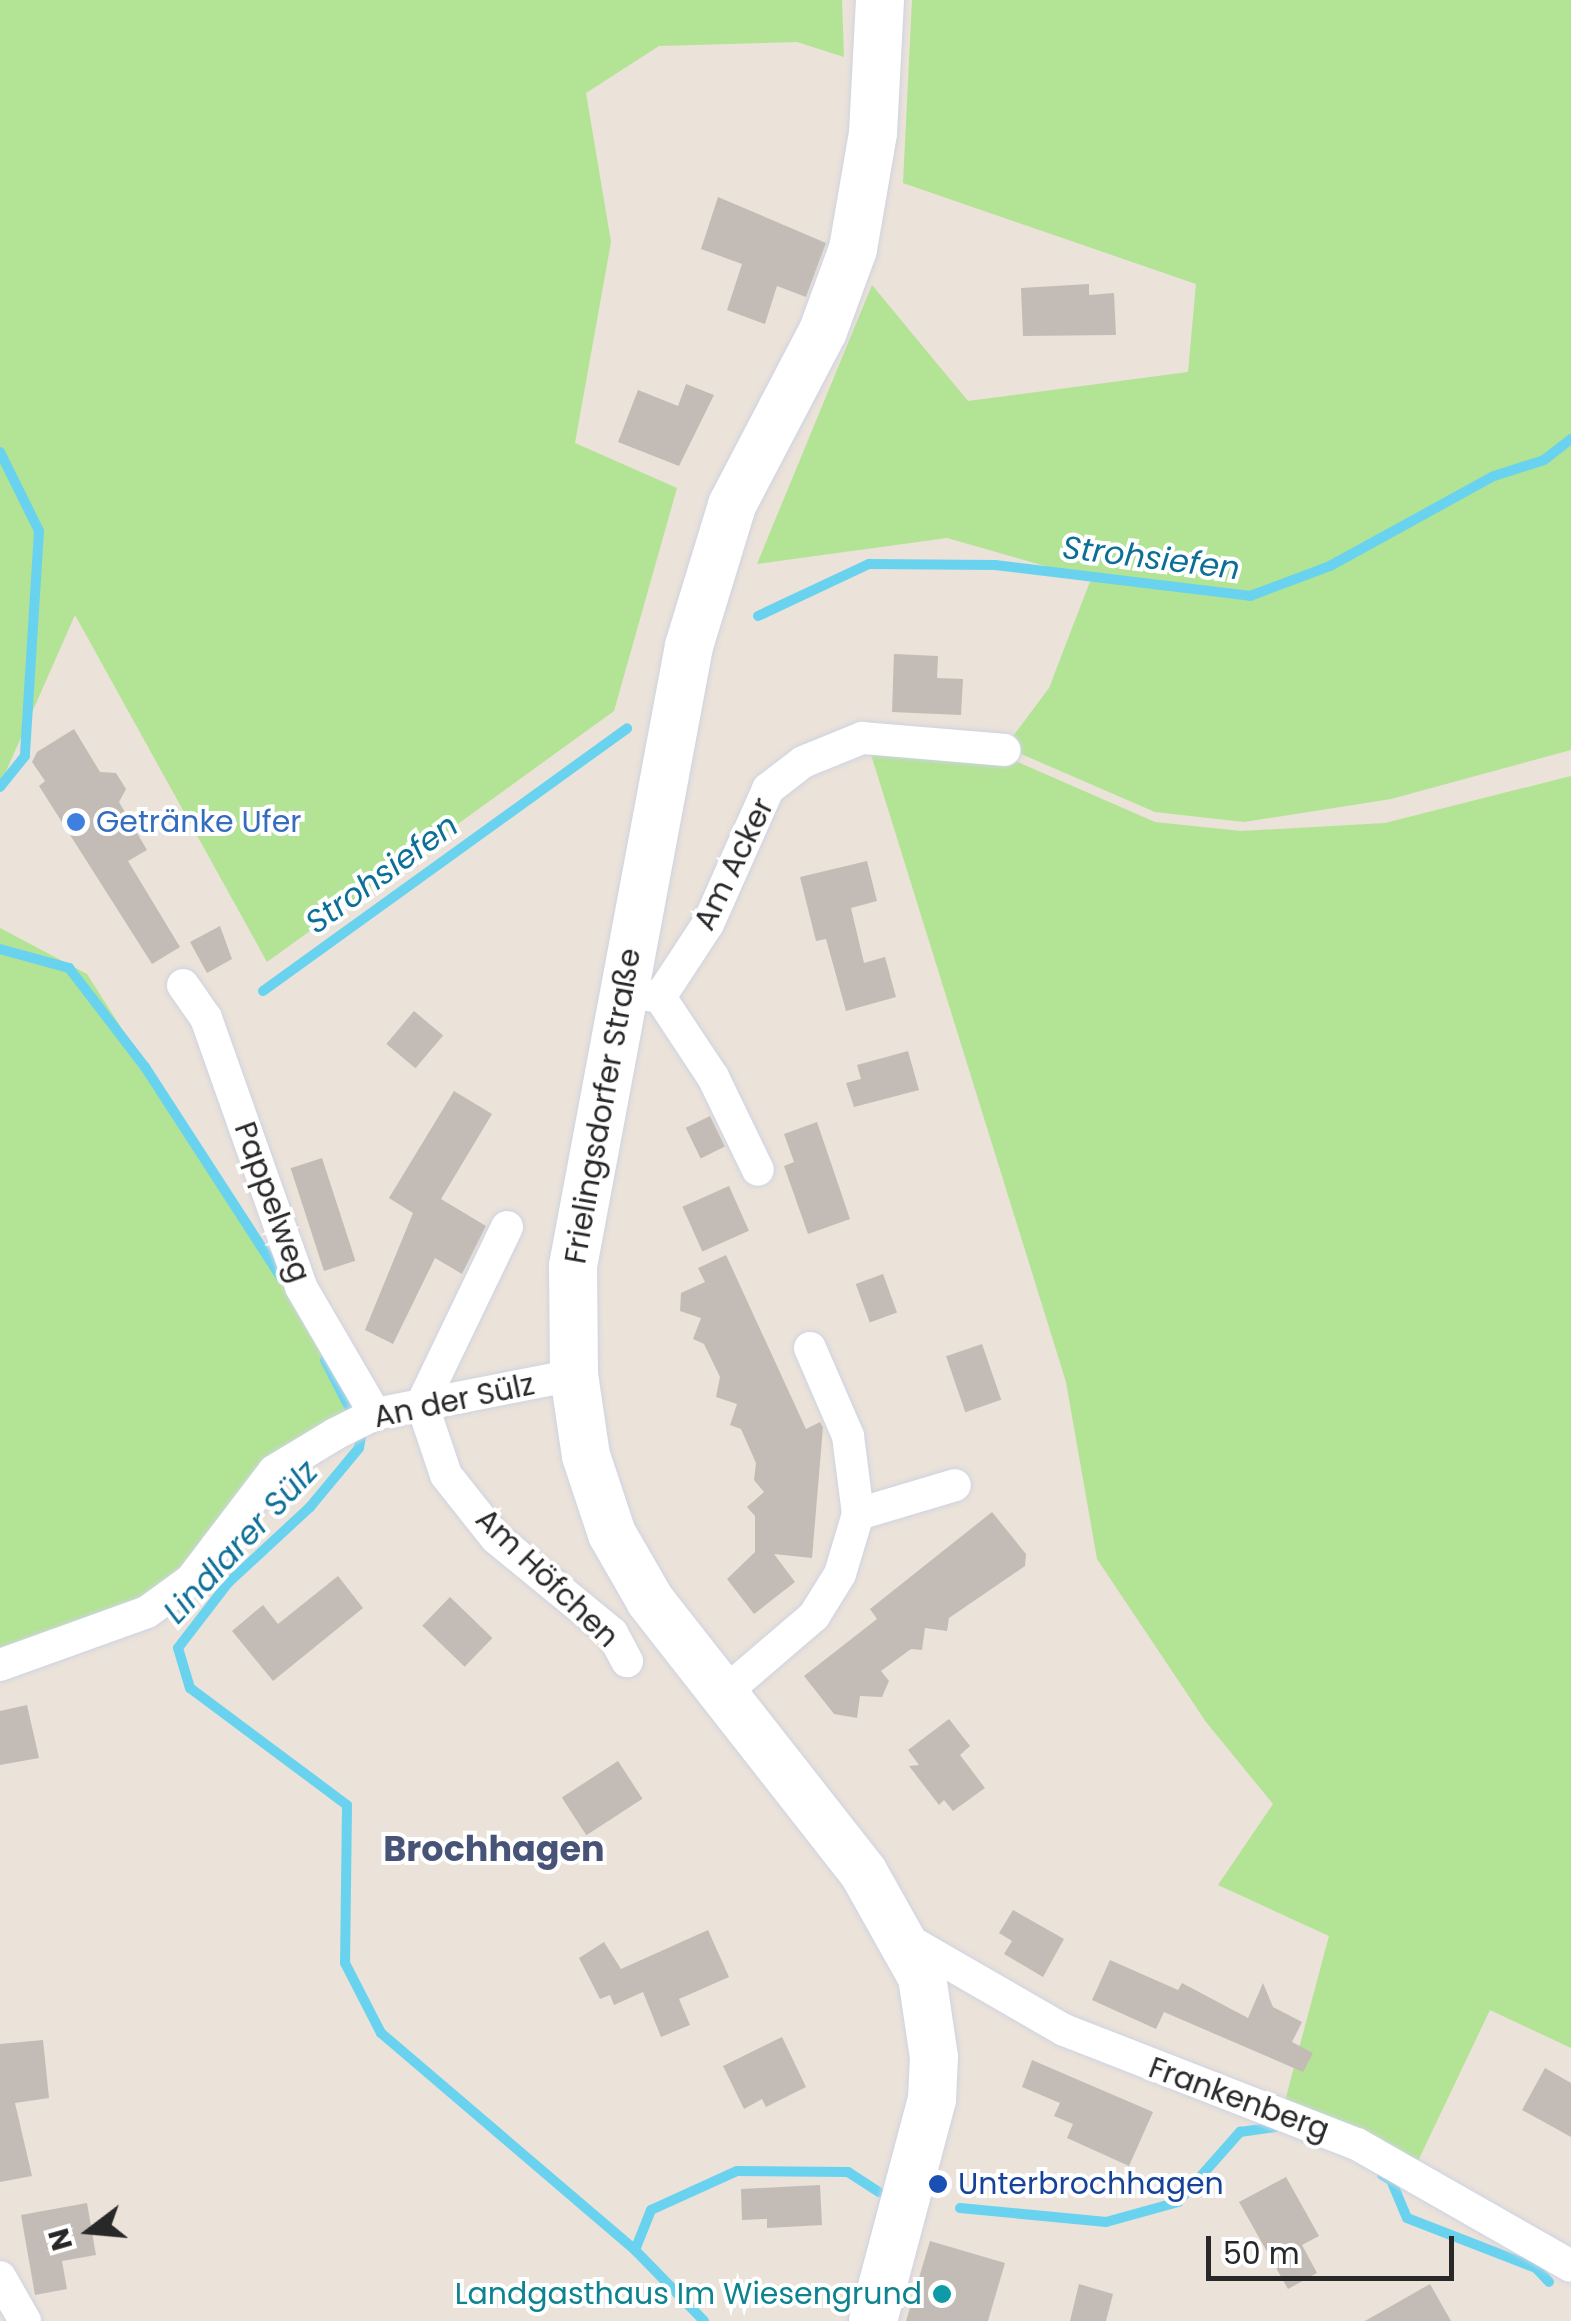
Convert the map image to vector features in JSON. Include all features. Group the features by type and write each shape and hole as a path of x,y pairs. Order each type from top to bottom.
{"main road":[{"name":"Frielingsdorfer Straße","path":"873,2321 932,2099 934,2057 922,1977 904,1938 863,1872 650,1600 612,1534 586,1456 574,1375 573,1266 641,994 689,646 714,554 752,457 823,332 853,249 874,133 880,0"}],"street":[{"name":"Am Acker","path":"641,994 708,924 768,789 803,762 862,738 1004,750"},
{"name":"Pappelweg","path":"183,986 206,1018 301,1286 375,1414"},
{"path":"641,994 713,1077 758,1170"},
{"path":"422,1404 507,1227"},
{"path":"723,1694 814,1616 840,1574 858,1514 848,1436 810,1348"},
{"name":"An der Sülz","path":"0,1665 147,1612 191,1580 274,1472 335,1434 375,1414 574,1375"},
{"name":"Am Höfchen","path":"422,1404 446,1476 484,1522 612,1634 627,1661"},
{"path":"858,1514 955,1484"},
{"name":"Frankenberg","path":"904,1938 1064,2030 1357,2144 1571,2266"},
{"path":"0,2277 24,2321"}],"green space":[{"path":"0,0 842,0 844,57 797,42 659,46 586,93 611,242 575,443 677,488 614,711 267,962 75,615 0,785"},
{"path":"912,0 1571,0 1571,750 1391,799 1244,822 1155,812 1005,747 1049,688 1091,579 947,538 757,564 872,285 968,401 1188,372 1196,284 903,183"},
{"path":"869,748 1004,756 1155,822 1241,831 1385,823 1571,776 1571,2048 1490,2010 1416,2165 1285,2101 1329,1936 1218,1885 1273,1804 1206,1722 1097,1559 1066,1382"},
{"path":"0,928 87,974 363,1408 145,1607 0,1657"}],"building":[{"path":"718,197 826,243 806,297 777,286 765,324 727,310 742,264 701,249"},
{"path":"1089,284 1089,295 1114,293 1116,335 1023,336 1021,288"},
{"path":"686,384 714,395 679,466 618,442 638,390 678,406"},
{"path":"894,654 938,656 937,678 963,679 961,715 892,712"},
{"path":"74,729 100,772 116,773 126,789 119,802 147,850 128,861 180,947 152,964 39,786 45,781 32,762 37,752"},
{"path":"867,861 877,901 851,908 864,963 885,957 896,997 846,1011 826,939 816,941 800,877"},
{"path":"220,926 232,959 207,973 190,942"},
{"path":"414,1011 443,1035 415,1068 386,1044"},
{"path":"908,1051 919,1090 854,1107 846,1083 861,1079 857,1065"},
{"path":"454,1091 492,1114 441,1199 486,1226 462,1274 435,1258 393,1344 365,1330 413,1213 389,1198"},
{"path":"710,1116 725,1147 701,1158 686,1128"},
{"path":"817,1122 850,1219 808,1234 784,1166 794,1162 784,1134"},
{"path":"322,1158 355,1261 324,1271 291,1168"},
{"path":"729,1186 749,1231 702,1252 682,1207"},
{"path":"726,1255 806,1429 820,1422 823,1427 812,1558 774,1554 795,1582 754,1614 727,1579 755,1552 755,1516 747,1507 764,1492 754,1480 756,1463 741,1429 730,1425 737,1404 716,1397 720,1377 704,1344 693,1339 701,1318 680,1311 681,1293 705,1282 698,1268"},
{"path":"883,1274 897,1313 870,1322 856,1284"},
{"path":"982,1344 1001,1400 965,1412 946,1356"},
{"path":"992,1512 1026,1554 1025,1566 949,1618 947,1631 925,1628 922,1650 911,1649 881,1671 889,1681 882,1697 860,1696 857,1718 834,1714 804,1676 877,1619 870,1609"},
{"path":"338,1576 363,1608 273,1681 232,1631 263,1605 278,1624"},
{"path":"450,1597 492,1638 465,1667 422,1626"},
{"path":"27,1705 39,1758 0,1765 0,1711"},
{"path":"949,1719 970,1746 960,1755 985,1788 953,1811 944,1800 939,1805 909,1766 919,1765 908,1750"},
{"path":"618,1761 643,1799 586,1835 562,1797"},
{"path":"1013,1910 1064,1939 1043,1977 1004,1954 1012,1941 999,1933"},
{"path":"708,1930 729,1977 679,1999 690,2025 661,2037 643,1992 614,2005 610,1995 600,1999 579,1958 604,1942 621,1969"},
{"path":"1110,1960 1178,1990 1182,1983 1248,2018 1263,1983 1273,2007 1302,2022 1292,2042 1313,2053 1303,2072 1164,2012 1156,2029 1092,2000"},
{"path":"782,2037 806,2087 766,2107 762,2099 744,2109 723,2066"},
{"path":"43,2040 49,2098 15,2103 32,2176 0,2182 0,2044"},
{"path":"1032,2060 1153,2112 1129,2166 1067,2138 1073,2124 1054,2116 1060,2103 1022,2087"},
{"path":"1545,2068 1571,2083 1571,2137 1522,2110"},
{"path":"1286,2177 1319,2236 1302,2245 1317,2273 1288,2289 1239,2202"},
{"path":"820,2185 822,2225 767,2228 767,2219 742,2220 741,2189"},
{"path":"87,2203 96,2255 62,2261 67,2289 35,2295 21,2215"},
{"path":"930,2241 1005,2263 988,2321 906,2321"},
{"path":"1079,2284 1113,2294 1106,2321 1070,2321"},
{"path":"1430,2284 1451,2321 1365,2321"}],"waterway":[{"name":"Strohsiefen","path":"758,616 869,564 995,565 1250,596 1330,566 1494,476 1544,460 1571,439"},
{"name":"Lindlarer Sülz","path":"0,452 39,531 25,756 0,787"},
{"name":"Strohsiefen","path":"263,991 627,728"},
{"name":"Lindlarer Sülz","path":"0,949 69,968 145,1067 282,1279"},
{"name":"Lindlarer Sülz","path":"325,1360 362,1432 359,1448 310,1507 228,1583 178,1648 190,1688 347,1805 345,1963 381,2033 635,2250 704,2321"},
{"path":"960,2208 1106,2222 1178,2202 1240,2132 1276,2127"},
{"path":"635,2250 651,2210 737,2171 848,2172 879,2192"},
{"path":"1382,2175 1391,2180 1407,2218 1536,2268 1549,2282"}],"place":[{"name":"Getränke Ufer","path":"76,822"},
{"name":"Unterbrochhagen","path":"938,2184"},
{"name":"Landgasthaus Im Wiesengrund","path":"942,2294"}],"district":[{"name":"Brochhagen","path":"494,1849"}]}
